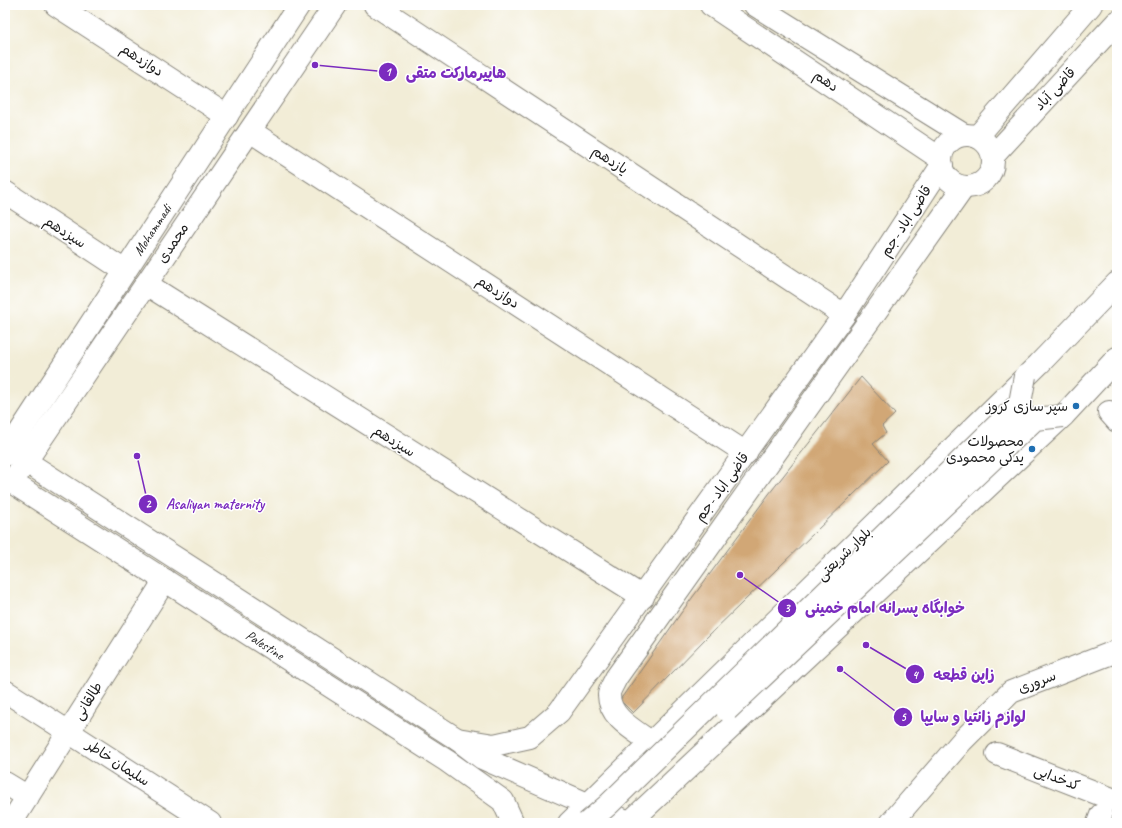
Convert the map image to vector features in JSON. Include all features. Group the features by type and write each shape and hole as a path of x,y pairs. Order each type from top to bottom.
{"main road":[{"name":"دوازدهم","path":"56,5 746,453"},
{"name":"Mohammadi","path":"11,454 125,271 299,5"},
{"name":"محمدی","path":"8,480 11,454 146,284 335,5"},
{"name":"یازدهم","path":"375,5 844,316"},
{"name":"دهم","path":"711,5 790,57 941,162"},
{"name":"دهم","path":"755,5 803,36 970,136"},
{"name":"قاضی آباد","path":"970,136 1091,5"},
{"name":"قاضی آباد","path":"993,156 1117,22"},
{"path":"790,57 803,36"},
{"path":"970,136 988,144 993,156 994,164 987,179 972,187 964,187 949,180 941,162 943,150 948,143 955,138 970,136"},
{"name":"قاضی اباد -جم","path":"457,739 494,745 530,737 560,712 844,316 941,162"},
{"name":"قاضی اباد -جم","path":"674,780 671,764 660,753 648,747 612,709 609,694 616,678 964,187"},
{"name":"سیزدهم","path":"5,192 125,271 643,597"},
{"name":"بلوار شریعتی","path":"569,823 588,813 648,747 1026,376 1117,283"},
{"path":"625,823 674,780 1063,416 1117,358"},
{"path":"588,813 608,805 1020,403 1026,376"},
{"path":"625,823 651,781 1035,420 1063,416"},
{"name":"Palestine","path":"11,454 457,739 482,758 588,813 625,823"},
{"name":"Palestine","path":"8,480 447,761 503,801 513,823"},
{"name":"طالقانی","path":"11,823 165,580"},
{"path":"207,606 219,586"},
{"name":"سروری","path":"891,823 962,741 1010,692 1117,651"},
{"name":"سلیمان خاطر","path":"5,691 210,823"},
{"path":"673,722 671,730 674,744 685,754 700,755"},
{"name":"کدخدایی","path":"997,754 1105,813"},
{"path":"5,783 28,797"}],"building":[{"path":"861,377 895,414 882,426 886,433 873,444 888,461 706,638 633,713 620,700 681,613 769,494"}],"place":[{"name":"هاپیرمارکت متقی","path":"315,65"},
{"name":"سپر سازی کروز","path":"1076,406"},
{"name":"محصولات یدکی محمودی","path":"1032,449"},
{"name":"Asaliyan maternity","path":"137,456"},
{"name":"خوابگاه پسرانه امام خمینی","path":"740,575"},
{"name":"زاپن قطعه","path":"866,645"},
{"name":"لوازم زانتیا و سایپا","path":"840,669"}]}
